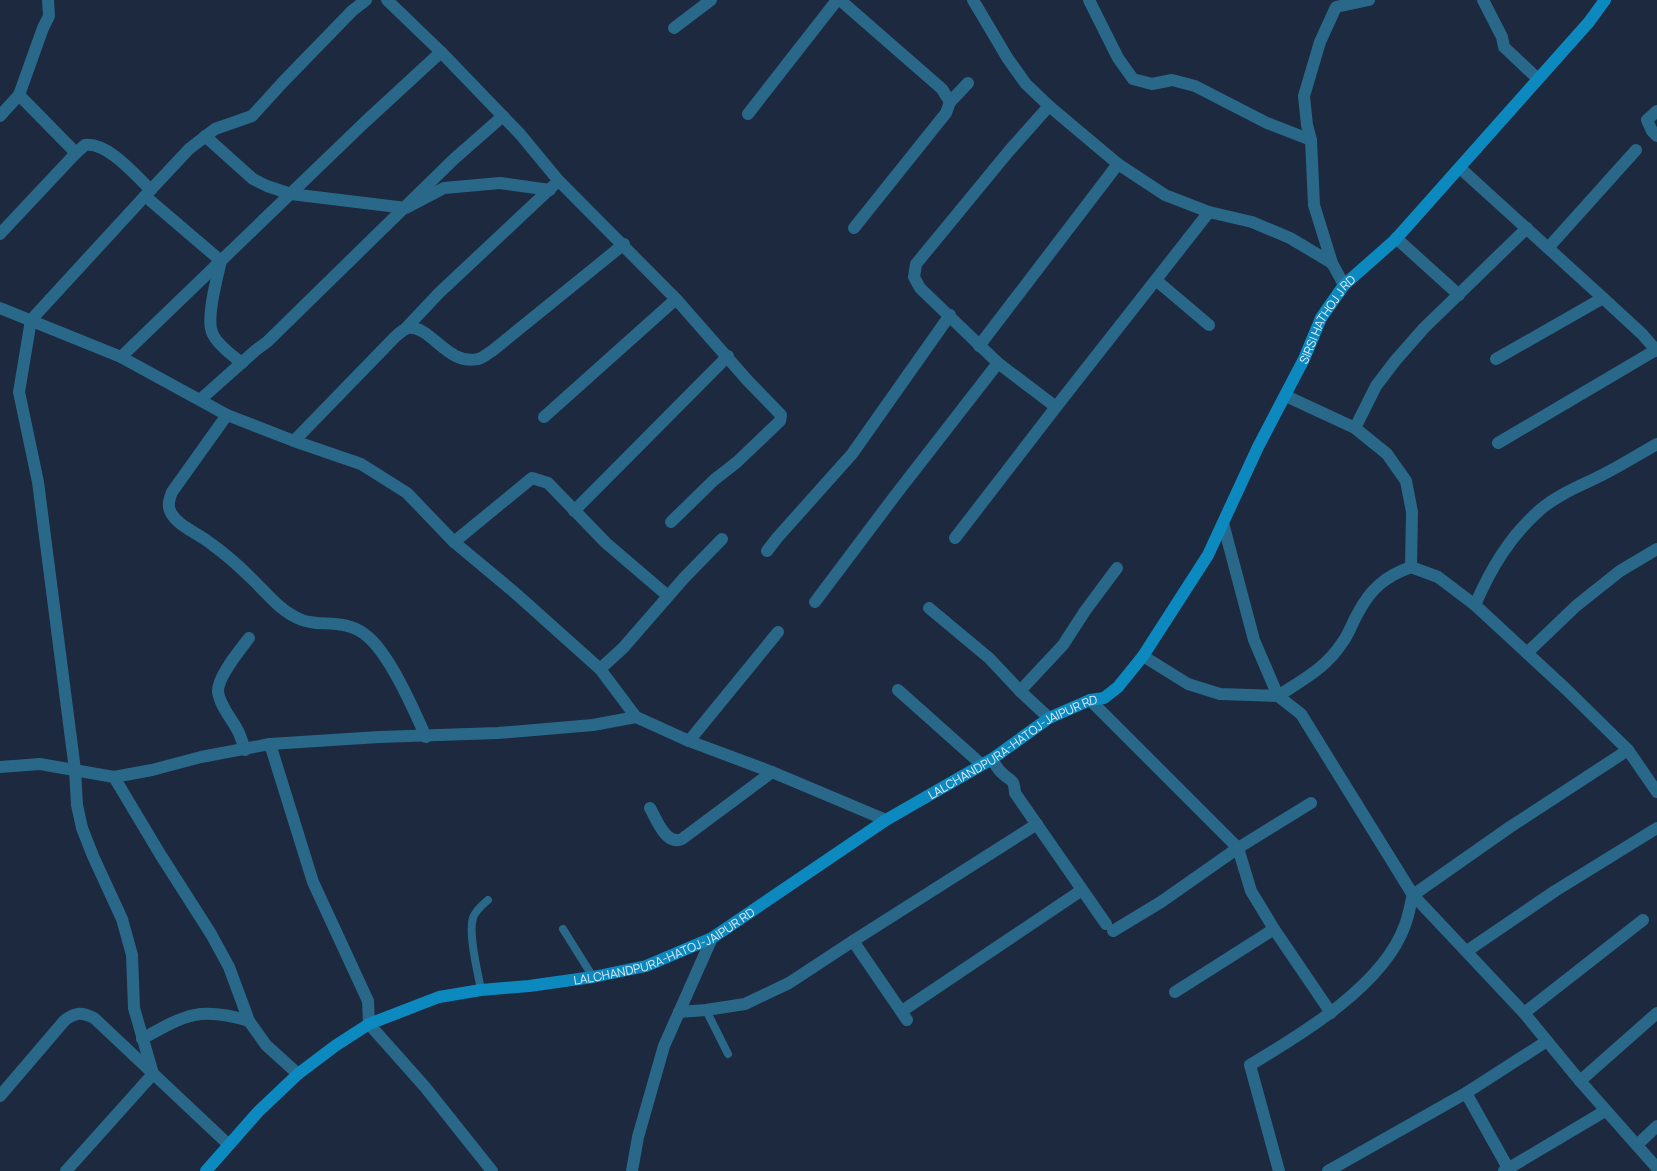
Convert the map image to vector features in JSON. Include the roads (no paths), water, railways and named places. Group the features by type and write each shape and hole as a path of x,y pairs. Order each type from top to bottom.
{"street":[{"path":"0,116 19,96 49,16 48,0"},
{"path":"153,1074 134,1008 132,955 122,919 93,856 82,828 77,805 75,770 38,482 19,392 32,320 189,149 215,129 252,116 352,11 366,0"},
{"path":"387,0 503,116 554,185 624,244 728,356 748,382 782,415 780,421 737,462 714,480 671,522"},
{"path":"674,28 711,0"},
{"path":"748,114 838,0 942,89 950,102"},
{"path":"974,0 1008,59 1026,84 1049,106 1118,164 1165,195 1209,212 1260,226 1290,238 1332,263"},
{"path":"1089,0 1118,58 1134,79 1152,84 1172,80 1195,86 1267,123 1311,140"},
{"path":"1344,285 1332,263 1314,205 1311,140 1307,125 1304,96 1334,3 1369,0"},
{"path":"1483,0 1502,37 1504,47 1538,79"},
{"name":"SIRSI HATHOJ J RD","path":"1118,687 1144,656 1208,555 1258,447 1286,396 1321,318 1344,285 1396,238 1589,22 1605,0"},
{"path":"121,357 365,122 441,52"},
{"path":"854,228 946,113 950,102 968,83"},
{"path":"19,96 76,153"},
{"path":"1049,106 1009,151 916,264 914,277 920,288 950,315 979,346 1056,408"},
{"path":"1657,111 1646,120 1657,136"},
{"path":"201,400 267,342 406,208 454,158 503,116"},
{"path":"205,136 253,179 291,194 406,208 444,188 500,183 554,185"},
{"path":"0,234 76,153 86,145 99,146 108,150 148,193 220,261"},
{"path":"1548,248 1636,150"},
{"path":"979,346 1118,164"},
{"path":"1460,168 1642,334 1657,351 1543,415 1498,443"},
{"path":"294,441 395,336 406,328 439,293 554,185"},
{"path":"956,538 1209,212"},
{"path":"1354,428 1376,386 1395,361 1424,328 1527,228"},
{"path":"1396,238 1459,295"},
{"path":"406,328 417,329 449,353 465,359 479,359 492,351 624,244"},
{"path":"220,261 210,319 212,333 230,355 242,363"},
{"path":"1157,281 1209,325"},
{"path":"1496,359 1603,298"},
{"path":"544,417 676,299"},
{"path":"0,308 121,357 228,415 294,441 361,464 407,493 454,542 514,592 600,669 636,716 689,741 772,772 886,820"},
{"path":"767,551 852,454 950,315"},
{"path":"574,511 728,356"},
{"path":"814,602 998,363"},
{"path":"1286,396 1354,428 1387,454 1406,480 1412,512 1411,567"},
{"path":"228,415 172,492 168,503 170,512 176,521 227,556 252,578 266,596 282,608 303,621 348,625 367,635 381,652 396,676 426,736"},
{"path":"1475,606 1488,575 1502,551 1523,526 1542,508 1565,493 1604,474 1657,444"},
{"path":"454,542 532,478 548,483 606,543 668,596"},
{"path":"1223,523 1254,640 1278,696 1302,714 1413,895 1524,1013 1580,1081 1657,1168"},
{"path":"600,669 623,648 668,596 722,539"},
{"path":"1527,653 1576,606 1620,571 1657,549"},
{"path":"1144,656 1188,684 1220,694 1278,696 1322,667 1343,643 1358,612 1374,588 1394,574 1411,567 1438,577 1475,606 1527,653 1628,750 1657,792"},
{"path":"1020,691 1063,645 1116,568"},
{"path":"929,608 989,658 1049,718"},
{"path":"689,741 778,632"},
{"path":"245,750 238,731 222,704 218,692 228,667 249,638"},
{"name":"LALCHANDPURA-HATOJ-JAIPUR RD","path":"206,1171 258,1112 298,1074 335,1046 369,1024 439,997 481,990 593,978 646,966 712,938 886,820 986,762 1049,718 1090,700 1104,698 1118,687"},
{"path":"898,690 986,762 1010,778 1014,785 1014,794 1109,928 1161,902 1238,848 1310,803"},
{"path":"1090,700 1238,848 1251,891 1274,929 1331,1013"},
{"path":"0,767 40,764 114,777 152,770 201,757 270,744 379,737 498,733 593,725 636,716"},
{"path":"270,744 313,882 368,1000 369,1024 426,1087 492,1171"},
{"path":"1279,1171 1250,1065 1306,1031 1331,1013 1370,977 1390,953 1405,926 1413,895 1510,827 1628,750"},
{"path":"650,808 667,836 676,842 682,840 772,772"},
{"path":"114,777 160,854 212,934 229,967 249,1021 266,1045 298,1074"},
{"path":"679,1012 745,1004 789,983 1037,824"},
{"path":"1467,951 1657,828"},
{"path":"852,941 905,1016 1082,890"},
{"path":"1524,1013 1642,920"},
{"path":"1175,992 1274,929"},
{"path":"632,1171 638,1137 664,1046 712,938"},
{"path":"0,1096 65,1020 74,1014 83,1012 94,1018 229,1145"},
{"path":"142,1039 182,1017 204,1013 226,1014 249,1021"},
{"path":"1580,1081 1657,1013"},
{"path":"1328,1171 1466,1093 1547,1041"},
{"path":"66,1171 153,1074"},
{"path":"1466,1093 1506,1170 1606,1111"},
{"path":"1637,1145 1657,1126"}],"lane":[{"path":"481,990 472,918 488,900"},
{"path":"563,929 593,978"},
{"path":"706,1010 728,1054"}]}
